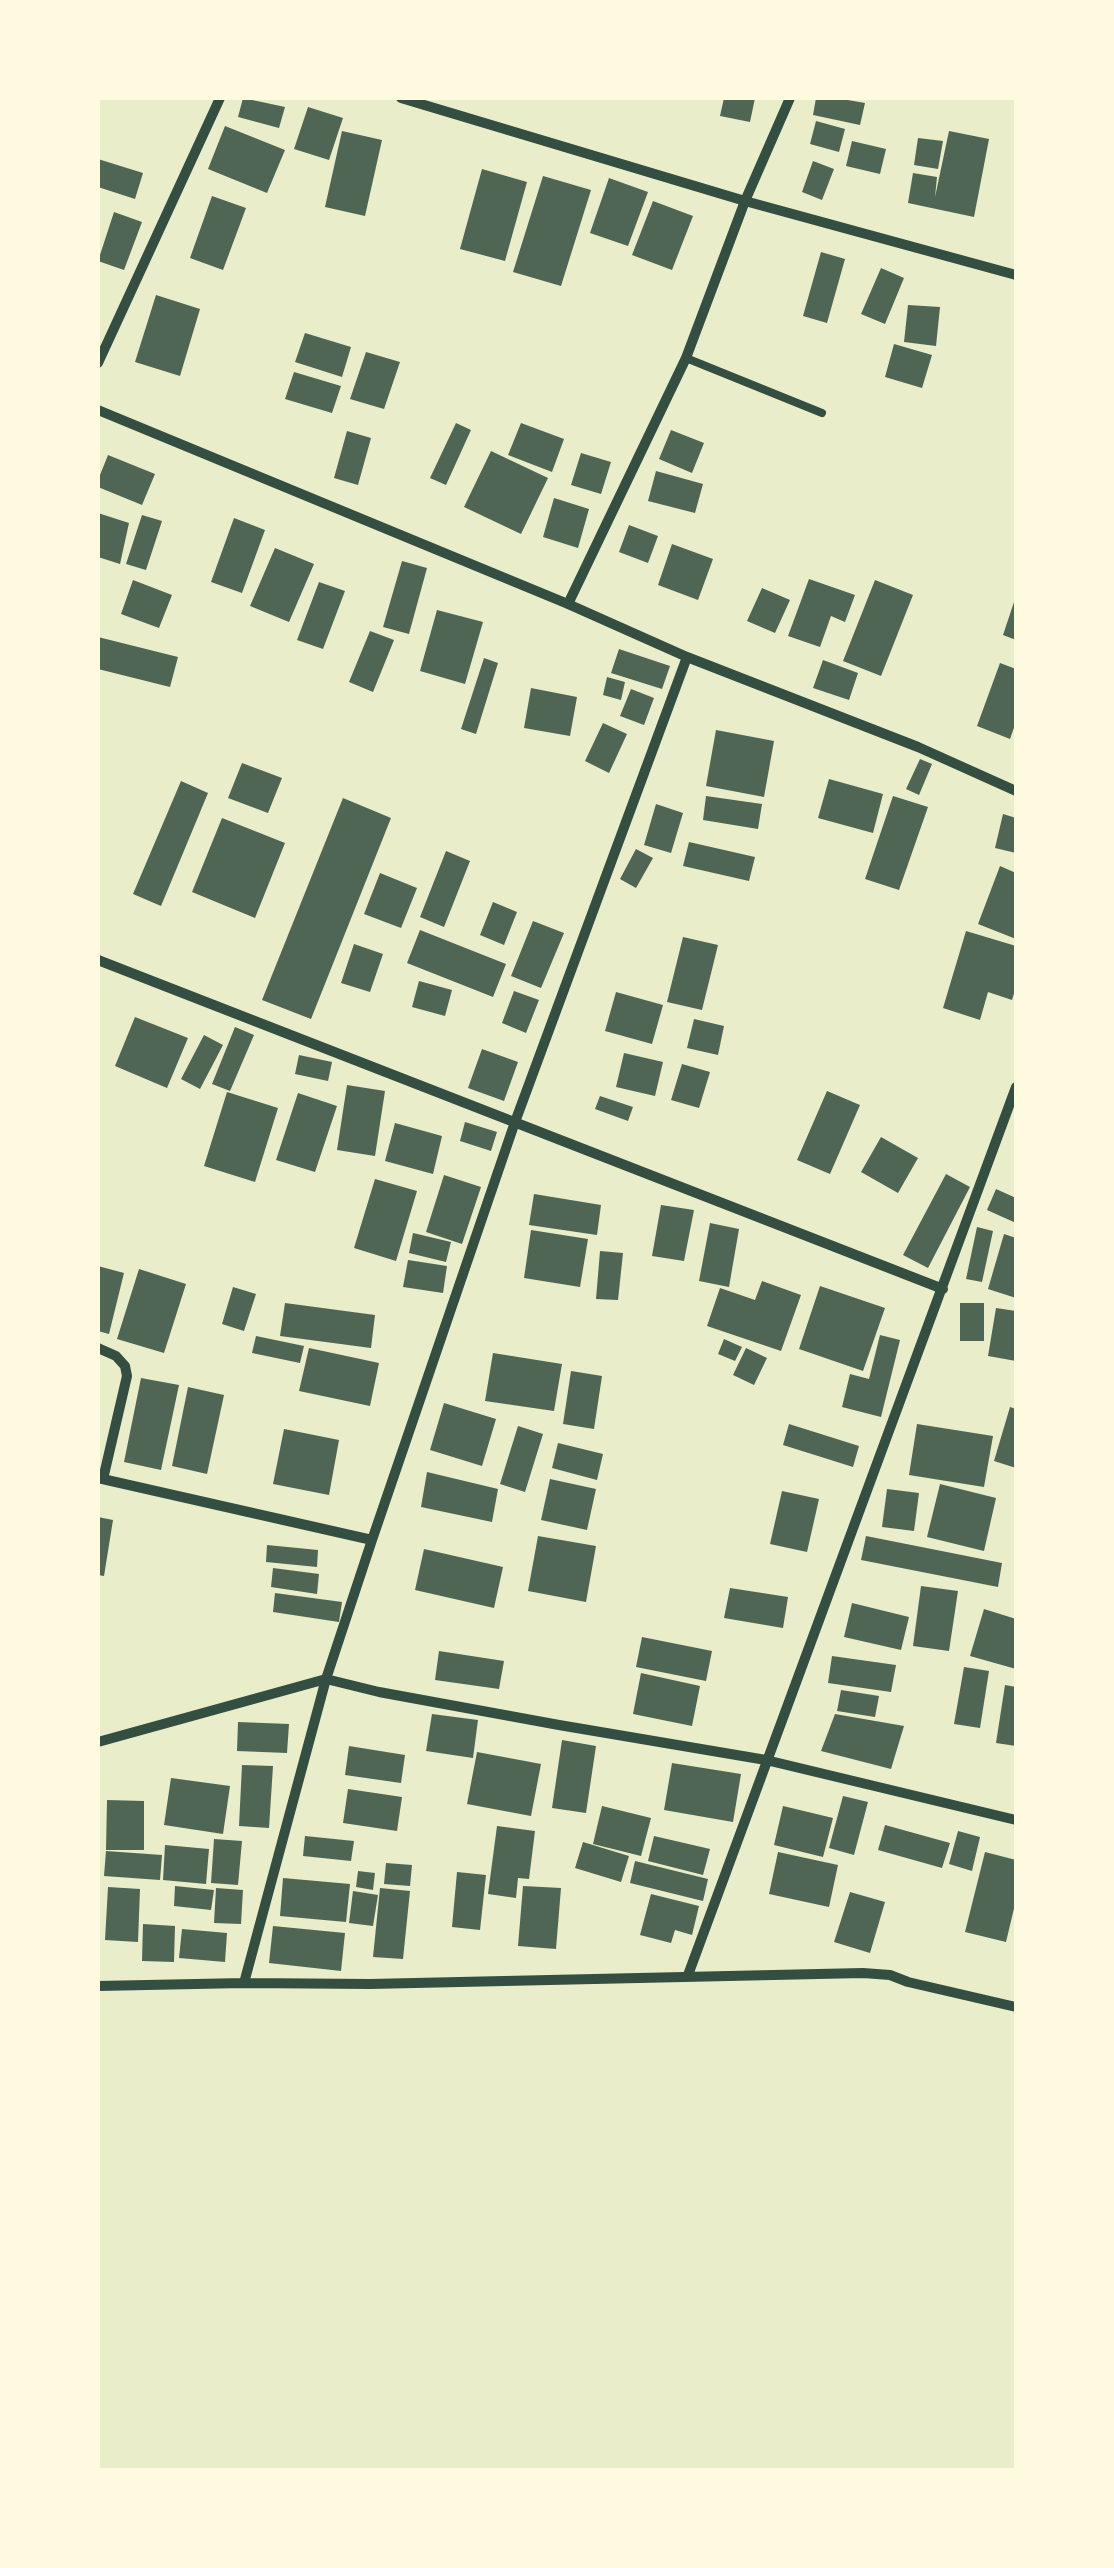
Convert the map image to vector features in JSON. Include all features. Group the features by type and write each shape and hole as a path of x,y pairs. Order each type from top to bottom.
{"street":[{"path":"98,364 102,342 220,98"},
{"path":"401,98 745,201 1016,275"},
{"path":"568,604 686,358 745,201 790,98"},
{"path":"98,410 687,657 918,746 1016,790"},
{"path":"244,1983 326,1678 372,1540 515,1122 687,657"},
{"path":"98,960 943,1289"},
{"path":"688,1975 1016,1087"},
{"path":"98,1348 116,1356 125,1366 127,1376 100,1479 372,1540"},
{"path":"98,1742 326,1678 380,1692 766,1760 1016,1820"},
{"path":"98,1986 863,1973 890,1975 1016,2008"}],"lane":[{"path":"686,358 822,413"}],"building":[{"path":"243,98 285,107 279,128 238,117"},
{"path":"724,98 755,98 750,122 720,116"},
{"path":"816,98 865,103 860,125 813,115"},
{"path":"308,107 343,118 329,160 294,149"},
{"path":"816,121 845,129 839,152 810,144"},
{"path":"225,126 285,150 267,193 208,169"},
{"path":"342,131 382,140 365,216 325,207"},
{"path":"949,131 989,139 974,217 908,203 913,173 937,177 935,197"},
{"path":"918,138 943,141 938,169 914,165"},
{"path":"852,141 886,149 880,174 846,166"},
{"path":"98,159 143,173 135,199 98,187"},
{"path":"813,161 834,169 822,200 802,192"},
{"path":"482,169 527,182 505,261 460,249"},
{"path":"543,176 591,190 561,286 513,272"},
{"path":"609,178 648,192 628,246 590,233"},
{"path":"212,196 246,208 223,270 190,258"},
{"path":"653,201 693,216 672,270 632,255"},
{"path":"114,212 142,222 124,270 98,261"},
{"path":"821,252 845,259 827,323 803,316"},
{"path":"881,268 904,278 885,324 861,314"},
{"path":"156,295 200,309 180,376 135,362"},
{"path":"908,305 940,307 936,346 904,342"},
{"path":"305,333 351,347 342,377 295,362"},
{"path":"894,344 932,355 922,388 885,377"},
{"path":"366,352 400,362 384,409 350,399"},
{"path":"294,372 341,386 332,413 285,399"},
{"path":"456,423 471,430 446,485 430,478"},
{"path":"521,423 564,439 552,472 508,455"},
{"path":"671,430 704,443 692,473 659,459"},
{"path":"347,431 371,438 358,485 334,478"},
{"path":"491,451 548,478 521,534 464,507"},
{"path":"581,453 611,462 601,494 571,485"},
{"path":"108,455 155,474 142,505 98,487"},
{"path":"656,471 703,484 695,513 648,501"},
{"path":"554,498 589,509 578,548 543,537"},
{"path":"98,513 129,523 120,564 98,557"},
{"path":"142,515 162,521 146,570 126,564"},
{"path":"234,518 265,530 242,593 211,582"},
{"path":"629,525 658,536 648,563 619,552"},
{"path":"672,544 713,559 698,600 658,585"},
{"path":"275,548 314,564 289,622 250,606"},
{"path":"402,561 427,568 409,634 383,627"},
{"path":"809,579 855,595 845,622 831,616 820,647 788,636"},
{"path":"133,580 172,595 159,628 121,614"},
{"path":"875,580 913,595 881,676 843,661"},
{"path":"319,582 345,591 323,649 297,640"},
{"path":"762,588 790,600 775,633 747,621"},
{"path":"1016,596 1016,640 1003,635"},
{"path":"437,610 483,622 465,684 420,671"},
{"path":"370,631 394,640 373,692 349,682"},
{"path":"98,637 178,657 170,687 98,669"},
{"path":"619,649 670,666 662,689 611,673"},
{"path":"484,658 498,663 476,734 461,729"},
{"path":"823,660 858,673 849,700 813,688"},
{"path":"1000,663 1016,669 1016,722 1010,739 977,726"},
{"path":"607,677 625,682 621,700 603,695"},
{"path":"531,688 577,697 570,736 524,728"},
{"path":"631,689 654,698 644,725 620,716"},
{"path":"603,723 627,734 609,773 585,761"},
{"path":"716,730 774,741 764,797 706,786"},
{"path":"920,759 932,764 919,795 906,789"},
{"path":"242,763 282,778 268,813 228,798"},
{"path":"829,779 883,794 873,833 818,818"},
{"path":"181,781 208,793 161,906 133,894"},
{"path":"706,796 762,804 758,829 703,820"},
{"path":"893,796 928,807 899,890 865,879"},
{"path":"343,798 391,818 311,1019 262,1000"},
{"path":"656,804 683,813 671,853 644,845"},
{"path":"1003,814 1016,818 1016,853 995,848"},
{"path":"222,818 285,843 255,918 192,892"},
{"path":"689,842 755,857 749,881 683,866"},
{"path":"636,849 653,858 636,888 620,879"},
{"path":"446,851 470,861 444,927 420,917"},
{"path":"1000,866 1016,873 1016,939 978,924"},
{"path":"380,873 417,888 401,928 364,914"},
{"path":"493,902 517,912 504,945 480,935"},
{"path":"533,921 564,933 541,988 511,976"},
{"path":"420,930 506,964 493,997 407,963"},
{"path":"966,931 1016,946 1016,987 1012,1000 988,992 980,1020 943,1008"},
{"path":"683,937 718,945 702,1010 667,1002"},
{"path":"354,944 383,954 370,992 341,983"},
{"path":"419,981 452,990 445,1016 412,1007"},
{"path":"514,991 539,1000 526,1033 502,1023"},
{"path":"616,992 663,1005 652,1044 605,1031"},
{"path":"135,1017 188,1038 167,1088 115,1066"},
{"path":"694,1019 724,1026 718,1055 687,1048"},
{"path":"235,1027 254,1035 230,1091 212,1084"},
{"path":"204,1035 223,1045 200,1089 181,1079"},
{"path":"482,1049 518,1062 504,1101 468,1088"},
{"path":"624,1053 663,1062 655,1096 616,1087"},
{"path":"299,1055 332,1062 328,1081 295,1074"},
{"path":"682,1064 710,1072 699,1108 671,1100"},
{"path":"347,1085 385,1091 375,1156 337,1150"},
{"path":"827,1091 860,1105 830,1174 797,1160"},
{"path":"227,1092 278,1108 255,1182 204,1166"},
{"path":"298,1093 337,1106 315,1172 276,1160"},
{"path":"600,1096 633,1107 628,1121 595,1109"},
{"path":"465,1122 497,1132 491,1151 460,1141"},
{"path":"395,1123 442,1136 433,1174 385,1161"},
{"path":"881,1137 918,1158 898,1193 861,1172"},
{"path":"946,1174 970,1187 928,1268 903,1255"},
{"path":"444,1175 481,1187 462,1244 426,1232"},
{"path":"375,1179 417,1191 396,1261 354,1248"},
{"path":"996,1189 1016,1198 1016,1223 987,1210"},
{"path":"534,1194 601,1205 597,1235 529,1225"},
{"path":"661,1205 694,1210 684,1261 652,1256"},
{"path":"710,1223 739,1229 729,1287 699,1281"},
{"path":"977,1227 993,1231 982,1282 966,1279"},
{"path":"531,1230 588,1239 580,1287 524,1278"},
{"path":"413,1233 451,1242 446,1262 409,1253"},
{"path":"1004,1234 1016,1238 1016,1298 988,1289"},
{"path":"600,1251 623,1253 618,1300 596,1299"},
{"path":"408,1260 447,1266 443,1293 403,1287"},
{"path":"98,1266 124,1273 109,1334 98,1331"},
{"path":"139,1269 186,1284 164,1353 117,1339"},
{"path":"762,1281 801,1295 781,1351 707,1326 720,1288 755,1300"},
{"path":"820,1286 885,1308 863,1371 799,1349"},
{"path":"233,1287 256,1294 244,1331 222,1324"},
{"path":"285,1303 375,1315 371,1348 280,1336"},
{"path":"960,1303 984,1303 984,1341 960,1341"},
{"path":"996,1308 1016,1311 1016,1361 988,1356"},
{"path":"880,1335 900,1340 881,1417 842,1407 850,1374 869,1379"},
{"path":"256,1336 304,1346 300,1363 252,1353"},
{"path":"724,1339 742,1347 735,1361 718,1354"},
{"path":"309,1348 379,1363 370,1406 299,1391"},
{"path":"746,1348 767,1358 754,1385 733,1375"},
{"path":"493,1353 562,1364 554,1411 485,1401"},
{"path":"571,1371 602,1376 594,1429 563,1424"},
{"path":"141,1378 179,1385 161,1470 124,1462"},
{"path":"188,1387 224,1395 207,1474 172,1466"},
{"path":"444,1403 496,1419 482,1466 430,1450"},
{"path":"1010,1407 1016,1409 1016,1468 994,1461"},
{"path":"789,1424 859,1446 853,1467 783,1445"},
{"path":"917,1424 993,1436 984,1487 909,1475"},
{"path":"518,1426 543,1434 525,1492 500,1484"},
{"path":"284,1429 339,1440 329,1495 273,1484"},
{"path":"558,1443 603,1454 597,1480 552,1468"},
{"path":"427,1472 498,1489 492,1522 421,1507"},
{"path":"550,1479 596,1489 587,1530 541,1520"},
{"path":"940,1484 996,1498 984,1551 927,1537"},
{"path":"887,1489 919,1493 914,1531 882,1527"},
{"path":"782,1491 819,1499 807,1552 770,1544"},
{"path":"98,1517 113,1520 104,1576 98,1575"},
{"path":"538,1536 596,1546 586,1602 528,1591"},
{"path":"866,1536 1002,1563 998,1587 861,1560"},
{"path":"267,1545 318,1550 317,1567 266,1562"},
{"path":"424,1549 503,1567 494,1608 415,1590"},
{"path":"273,1568 319,1574 317,1594 271,1587"},
{"path":"921,1586 958,1591 949,1651 913,1646"},
{"path":"730,1588 788,1597 783,1628 724,1618"},
{"path":"275,1593 342,1602 339,1622 273,1612"},
{"path":"852,1603 909,1617 901,1650 844,1637"},
{"path":"984,1609 1016,1619 1016,1669 970,1656"},
{"path":"642,1637 712,1651 706,1681 636,1667"},
{"path":"439,1651 504,1661 499,1689 435,1680"},
{"path":"832,1656 896,1665 891,1692 828,1683"},
{"path":"964,1667 989,1671 980,1728 954,1724"},
{"path":"641,1673 700,1686 692,1726 633,1714"},
{"path":"1005,1685 1016,1687 1016,1746 996,1743"},
{"path":"841,1690 879,1696 875,1717 837,1711"},
{"path":"432,1714 478,1720 473,1758 426,1751"},
{"path":"835,1714 904,1726 891,1769 821,1751"},
{"path":"238,1722 289,1724 287,1753 237,1751"},
{"path":"562,1740 596,1746 586,1813 552,1808"},
{"path":"349,1746 405,1755 401,1783 345,1775"},
{"path":"477,1752 541,1764 531,1816 467,1804"},
{"path":"672,1763 741,1774 733,1822 664,1810"},
{"path":"242,1765 273,1766 269,1828 239,1826"},
{"path":"171,1778 230,1786 223,1834 164,1825"},
{"path":"348,1789 402,1797 397,1831 343,1823"},
{"path":"843,1796 868,1802 854,1855 829,1848"},
{"path":"107,1800 144,1801 144,1850 106,1850"},
{"path":"602,1806 651,1818 641,1856 593,1844"},
{"path":"783,1806 833,1818 823,1857 774,1845"},
{"path":"885,1825 950,1843 942,1868 878,1850"},
{"path":"497,1826 535,1831 529,1879 518,1878 516,1898 488,1894"},
{"path":"958,1831 980,1837 972,1871 949,1864"},
{"path":"305,1836 354,1841 351,1861 303,1856"},
{"path":"654,1836 710,1849 703,1875 648,1861"},
{"path":"214,1839 242,1841 238,1885 211,1883"},
{"path":"583,1842 629,1856 621,1882 575,1868"},
{"path":"165,1845 209,1849 206,1884 163,1880"},
{"path":"106,1851 162,1855 160,1880 104,1876"},
{"path":"778,1852 838,1865 829,1907 769,1894"},
{"path":"985,1852 1016,1860 1016,1900 1006,1942 965,1932"},
{"path":"635,1861 708,1879 703,1901 630,1883"},
{"path":"386,1863 412,1865 410,1886 384,1884"},
{"path":"358,1871 375,1873 373,1890 356,1887"},
{"path":"457,1872 486,1875 480,1930 452,1927"},
{"path":"283,1878 350,1884 346,1922 280,1916"},
{"path":"175,1886 214,1890 211,1910 174,1906"},
{"path":"523,1886 561,1888 556,1949 518,1946"},
{"path":"108,1887 140,1889 138,1942 105,1940"},
{"path":"216,1888 243,1890 241,1924 214,1923"},
{"path":"380,1888 410,1891 403,1959 373,1957"},
{"path":"353,1891 378,1895 373,1926 349,1923"},
{"path":"850,1892 885,1902 870,1953 834,1942"},
{"path":"651,1894 699,1906 692,1935 675,1930 671,1943 640,1935"},
{"path":"143,1924 175,1926 174,1962 142,1961"},
{"path":"273,1926 345,1933 341,1971 269,1963"},
{"path":"182,1929 227,1933 225,1962 179,1958"}]}
